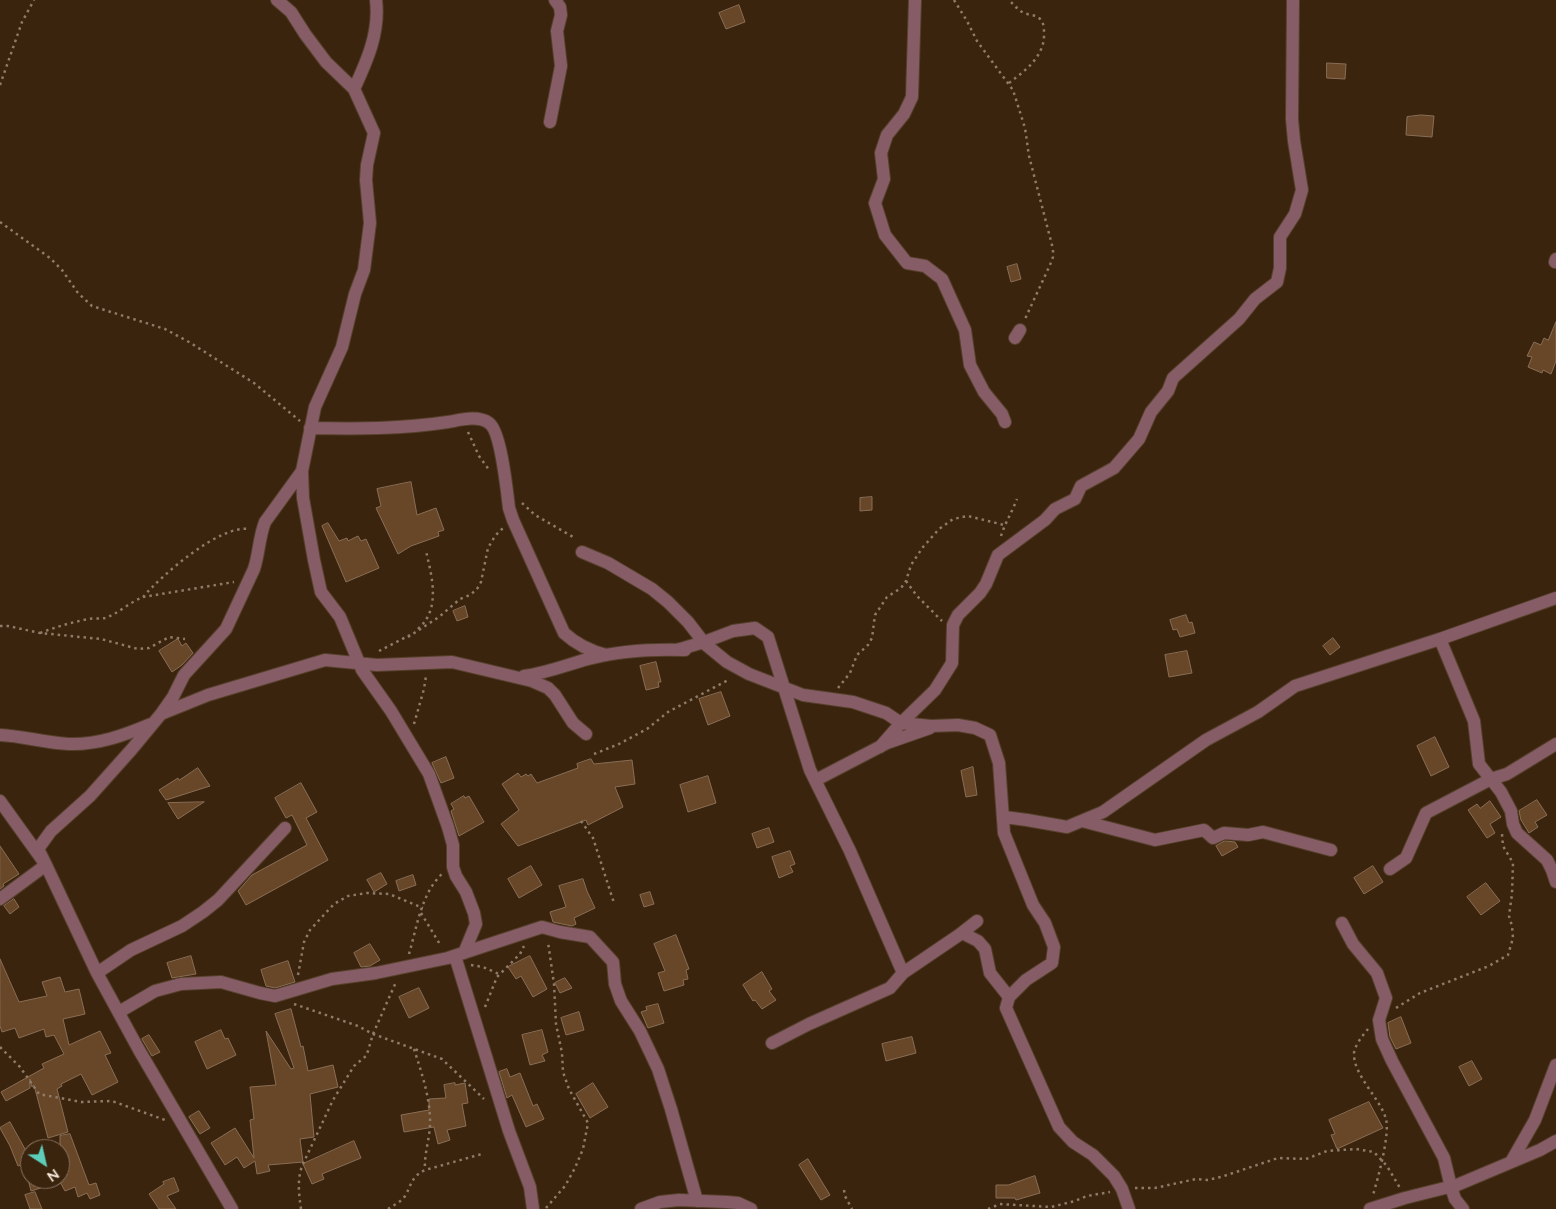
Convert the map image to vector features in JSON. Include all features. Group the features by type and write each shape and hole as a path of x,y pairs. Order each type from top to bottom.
{"street":[{"path":"277,0 292,12 305,34 326,62 354,90 374,133 367,165 370,223 364,270 355,294 342,348 315,407 302,471 305,513 321,592 340,617 359,662 429,774 453,845 453,867 466,892 476,924 458,957 509,1132 530,1187 533,1209"},
{"path":"354,90 371,52 377,14 376,0"},
{"path":"550,122 562,66 556,31 560,11 555,0"},
{"path":"915,0 912,97 904,114 887,135 881,153 884,179 875,203 886,235 907,263 925,266 942,279 965,330 970,365 984,392 1002,414 1005,422"},
{"path":"880,747 901,723 935,690 952,663 953,625 958,615 980,593 986,584 998,555 1045,520 1055,509 1076,499 1081,486 1114,468 1139,439 1151,412 1168,391 1173,378 1239,319 1255,299 1277,282 1280,268 1280,237 1295,214 1302,190 1292,119 1293,0"},
{"path":"310,428 368,429 425,426 477,419 490,423 497,434 509,508 513,520 564,633 571,640 590,651 606,655"},
{"path":"232,1209 139,1050 97,973 38,850 43,841 61,820 84,802 132,749 173,697 184,675 226,629 257,559 261,531 265,522 302,471"},
{"path":"582,552 608,563 652,589 668,602 715,652 727,662 744,671 803,695 853,702 886,713 901,723 938,726 958,725 975,728 990,736 999,763 1004,833 1033,905 1045,923 1054,947 1052,963 1026,980 1009,997 1006,1008 1059,1127 1073,1142 1103,1164 1114,1176 1122,1189 1129,1209"},
{"path":"1004,818 1067,827 1103,812 1206,740 1258,712 1295,686 1440,639 1556,598"},
{"path":"677,650 704,642 733,630 755,628 768,637 810,770 850,850 903,973"},
{"path":"1440,639 1474,720 1479,764 1501,792 1511,811 1517,834 1547,860 1556,882"},
{"path":"517,677 545,674 588,659 606,655 677,650 715,652"},
{"path":"0,735 70,744 90,743 119,737 208,695 325,660 378,665 452,662 517,677 548,688 555,695 573,723 586,734"},
{"path":"816,780 880,747 938,726"},
{"path":"1390,869 1406,858 1426,813 1491,780 1507,774 1556,744"},
{"path":"0,801 46,865"},
{"path":"1082,821 1155,840 1204,830 1213,838 1224,833 1248,835 1263,832 1331,850"},
{"path":"97,973 131,950 182,926 218,900 285,828"},
{"path":"0,899 46,865"},
{"path":"772,1043 809,1024 890,988 903,973 977,921"},
{"path":"1342,924 1353,944 1377,973 1386,998 1379,1020 1382,1039 1444,1158 1455,1199 1463,1209"},
{"path":"119,1012 156,991 181,984 221,982 275,996 332,979 376,973 458,957 542,927 590,937 613,962 615,984 621,1001 640,1031 658,1069 697,1201"},
{"path":"962,932 978,941 985,949 990,973 1009,997"},
{"path":"1511,1162 1535,1120 1556,1065"},
{"path":"1371,1205 1451,1187 1540,1150 1555,1141"},
{"path":"641,1209 660,1202 697,1201 738,1203 752,1209"}],"path":[{"path":"0,85 22,22 34,0"},
{"path":"954,0 977,41 1009,83 1015,94 1025,128 1029,156 1054,253 1017,334"},
{"path":"1009,83 1034,62 1041,51 1044,41 1041,20 1019,10 1010,0"},
{"path":"0,222 50,258 62,270 78,293 92,306 165,329 190,342 254,383 310,428"},
{"path":"998,555 1004,525 1010,518 1017,499"},
{"path":"359,662 408,636 439,617 460,599 477,590 481,582 488,548 495,536 513,520 525,505"},
{"path":"830,700 850,673 857,655 868,645 872,638 875,615 887,597 901,588 923,547 939,529 953,519 968,516 1004,525"},
{"path":"143,597 156,582 180,562 230,532 243,528 261,531"},
{"path":"408,636 424,623 432,609 433,584 426,551"},
{"path":"40,633 91,618 104,618 130,602 143,597 202,588 227,582 248,581"},
{"path":"906,581 917,596 942,620 952,636"},
{"path":"0,626 40,633 101,639 138,649 149,648 169,637 186,639"},
{"path":"413,727 424,689 428,662"},
{"path":"594,754 626,741 647,729 668,712 744,671"},
{"path":"581,821 593,838 614,903"},
{"path":"1371,1205 1382,1160 1386,1120 1358,1071 1354,1053 1366,1030 1420,993 1489,966 1508,955 1512,938 1512,926 1509,916 1513,863 1502,846 1502,834 1513,824"},
{"path":"301,1209 298,1177 302,1166 333,1100 354,1066 366,1056 373,1034 394,985 405,967 430,887 453,867"},
{"path":"297,988 304,942 310,930 334,904 348,896 367,893 389,894 423,908"},
{"path":"421,913 458,957 499,974"},
{"path":"546,1209 565,1186 575,1168 583,1149 588,1124 569,1089 563,1072 562,1053 556,1024 554,984 547,928"},
{"path":"476,1024 499,974 520,954 530,931"},
{"path":"275,996 442,1059 484,1099"},
{"path":"0,1047 20,1067 39,1094 81,1102 112,1101 183,1126"},
{"path":"414,1049 428,1098 430,1128 424,1160 425,1170"},
{"path":"988,1209 1000,1204 1051,1207 1087,1196 1096,1196 1122,1189 1154,1188 1196,1179 1207,1180 1278,1158 1306,1159 1327,1151 1356,1149 1374,1152 1387,1166 1405,1198"},
{"path":"388,1209 404,1197 417,1174 482,1154"},
{"path":"844,1190 852,1209"}],"building":[{"path":"739,5 745,22 726,29 719,13"},
{"path":"1327,63 1346,64 1345,79 1327,78"},
{"path":"1434,116 1432,137 1406,135 1407,117"},
{"path":"1017,264 1021,279 1011,282 1007,267"},
{"path":"1556,322 1556,361 1551,374 1543,370 1542,373 1528,367 1532,357 1527,356 1534,342 1541,345 1544,338 1548,340"},
{"path":"411,482 417,515 436,508 444,530 438,532 439,536 411,546 398,554 376,508 381,506 377,489"},
{"path":"872,497 872,510 860,511 860,498"},
{"path":"328,523 339,541 347,538 348,541 358,536 361,541 366,539 379,568 346,582 322,526"},
{"path":"465,606 468,617 457,621 453,611"},
{"path":"1186,615 1189,623 1192,622 1195,633 1180,637 1177,629 1173,630 1170,620"},
{"path":"1333,638 1340,647 1330,655 1323,646"},
{"path":"178,639 182,646 186,643 193,653 182,665 172,672 159,651"},
{"path":"1187,651 1192,673 1169,677 1165,655"},
{"path":"656,662 661,682 658,682 659,687 646,690 640,666"},
{"path":"721,692 730,716 708,725 699,699"},
{"path":"1435,737 1449,767 1431,776 1417,746"},
{"path":"446,757 454,778 441,783 432,763"},
{"path":"591,759 594,764 632,760 635,784 615,787 623,807 588,825 586,820 518,846 501,824 519,810 502,784 518,773 521,777 531,774 537,783 578,768 577,764"},
{"path":"973,767 977,795 966,797 961,771"},
{"path":"198,768 210,786 166,800 159,790"},
{"path":"708,776 716,803 688,812 680,785"},
{"path":"301,783 317,812 306,818 328,860 246,905 238,891 252,875 307,845 292,815 286,818 275,798"},
{"path":"464,796 465,798 469,796 484,822 459,836 451,811 454,809 451,804"},
{"path":"1537,800 1547,815 1535,822 1538,827 1529,833 1521,820 1519,811"},
{"path":"1490,801 1501,817 1490,824 1495,833 1487,838 1468,810 1477,804 1480,808"},
{"path":"204,802 178,819 168,803"},
{"path":"769,828 774,842 757,848 752,834"},
{"path":"1225,841 1235,842 1238,847 1222,856 1216,846"},
{"path":"0,846 19,874 3,884 4,886 0,889"},
{"path":"790,851 795,864 790,866 793,872 779,878 772,857"},
{"path":"531,866 542,885 519,898 508,879"},
{"path":"1373,866 1383,882 1364,894 1354,878"},
{"path":"381,873 387,884 374,892 367,880"},
{"path":"413,875 416,885 399,891 396,881"},
{"path":"583,879 595,908 574,918 576,924 572,926 553,922 550,912 566,907 559,886"},
{"path":"1486,883 1500,901 1481,915 1467,897"},
{"path":"650,892 654,904 644,907 640,895"},
{"path":"14,899 19,907 10,914 4,906"},
{"path":"676,935 689,969 686,970 688,979 683,980 684,985 664,991 658,973 665,971 654,944"},
{"path":"370,944 380,960 370,966 361,967 354,953"},
{"path":"191,956 196,974 172,978 167,963"},
{"path":"530,956 547,989 533,997 521,976 516,979 508,967"},
{"path":"0,959 19,1002 47,996 42,982 60,977 65,992 79,989 85,1014 63,1019 69,1045 100,1031 111,1053 105,1055 118,1082 92,1095 81,1074 61,1084 62,1086 57,1089 68,1132 48,1138 34,1085 32,1087 30,1079 30,1088 6,1101 1,1092 44,1068 42,1064 64,1054 54,1035 46,1037 44,1029 19,1038 15,1028 2,1032 0,1026"},
{"path":"288,961 295,982 275,988 266,986 261,970"},
{"path":"762,972 772,989 769,991 776,1000 762,1009 755,1000 753,1001 743,985"},
{"path":"565,978 572,988 560,993 555,983"},
{"path":"419,988 429,1008 409,1018 399,997"},
{"path":"658,1004 664,1023 648,1028 641,1012 647,1010 646,1007"},
{"path":"291,1009 301,1047 303,1046 308,1071 333,1065 338,1087 310,1094 314,1137 300,1139 303,1162 268,1165 270,1171 257,1174 255,1161 244,1168 237,1157 225,1165 211,1143 235,1128 254,1158 250,1120 254,1119 250,1087 276,1085 266,1031 291,1069 294,1068 275,1014"},
{"path":"579,1012 584,1030 566,1035 561,1018"},
{"path":"1401,1017 1411,1043 1396,1049 1390,1037 1388,1023"},
{"path":"221,1030 225,1039 228,1038 236,1055 207,1069 195,1042"},
{"path":"542,1030 548,1052 542,1055 545,1061 530,1065 522,1035"},
{"path":"149,1035 160,1052 152,1056 142,1039"},
{"path":"912,1037 916,1053 886,1061 882,1044"},
{"path":"1472,1061 1482,1079 1469,1086 1459,1067"},
{"path":"507,1069 510,1077 520,1073 533,1106 537,1104 544,1119 526,1127 512,1095 507,1098 499,1072"},
{"path":"455,1083 455,1085 465,1083 468,1103 462,1104 466,1126 447,1130 450,1140 438,1144 434,1127 404,1132 401,1115 429,1110 429,1099 446,1098 444,1085"},
{"path":"593,1083 608,1107 590,1118 576,1094"},
{"path":"1369,1102 1383,1128 1337,1149 1331,1135 1335,1134 1329,1120"},
{"path":"199,1111 210,1128 200,1134 189,1117"},
{"path":"10,1122 20,1140 20,1165 18,1166 0,1128"},
{"path":"70,1134 89,1185 96,1183 100,1195 90,1199 87,1193 78,1197 75,1187 70,1189 70,1139 60,1139 60,1136"},
{"path":"354,1141 361,1158 322,1174 324,1179 312,1184 303,1164"},
{"path":"808,1159 830,1195 821,1200 799,1165"},
{"path":"1035,1176 1040,1193 1016,1200 1015,1198 996,1198 996,1185 1008,1185"},
{"path":"174,1178 179,1191 167,1196 176,1209 159,1209 149,1194 164,1184 163,1182"},
{"path":"35,1192 42,1209 30,1209 25,1195"}]}
